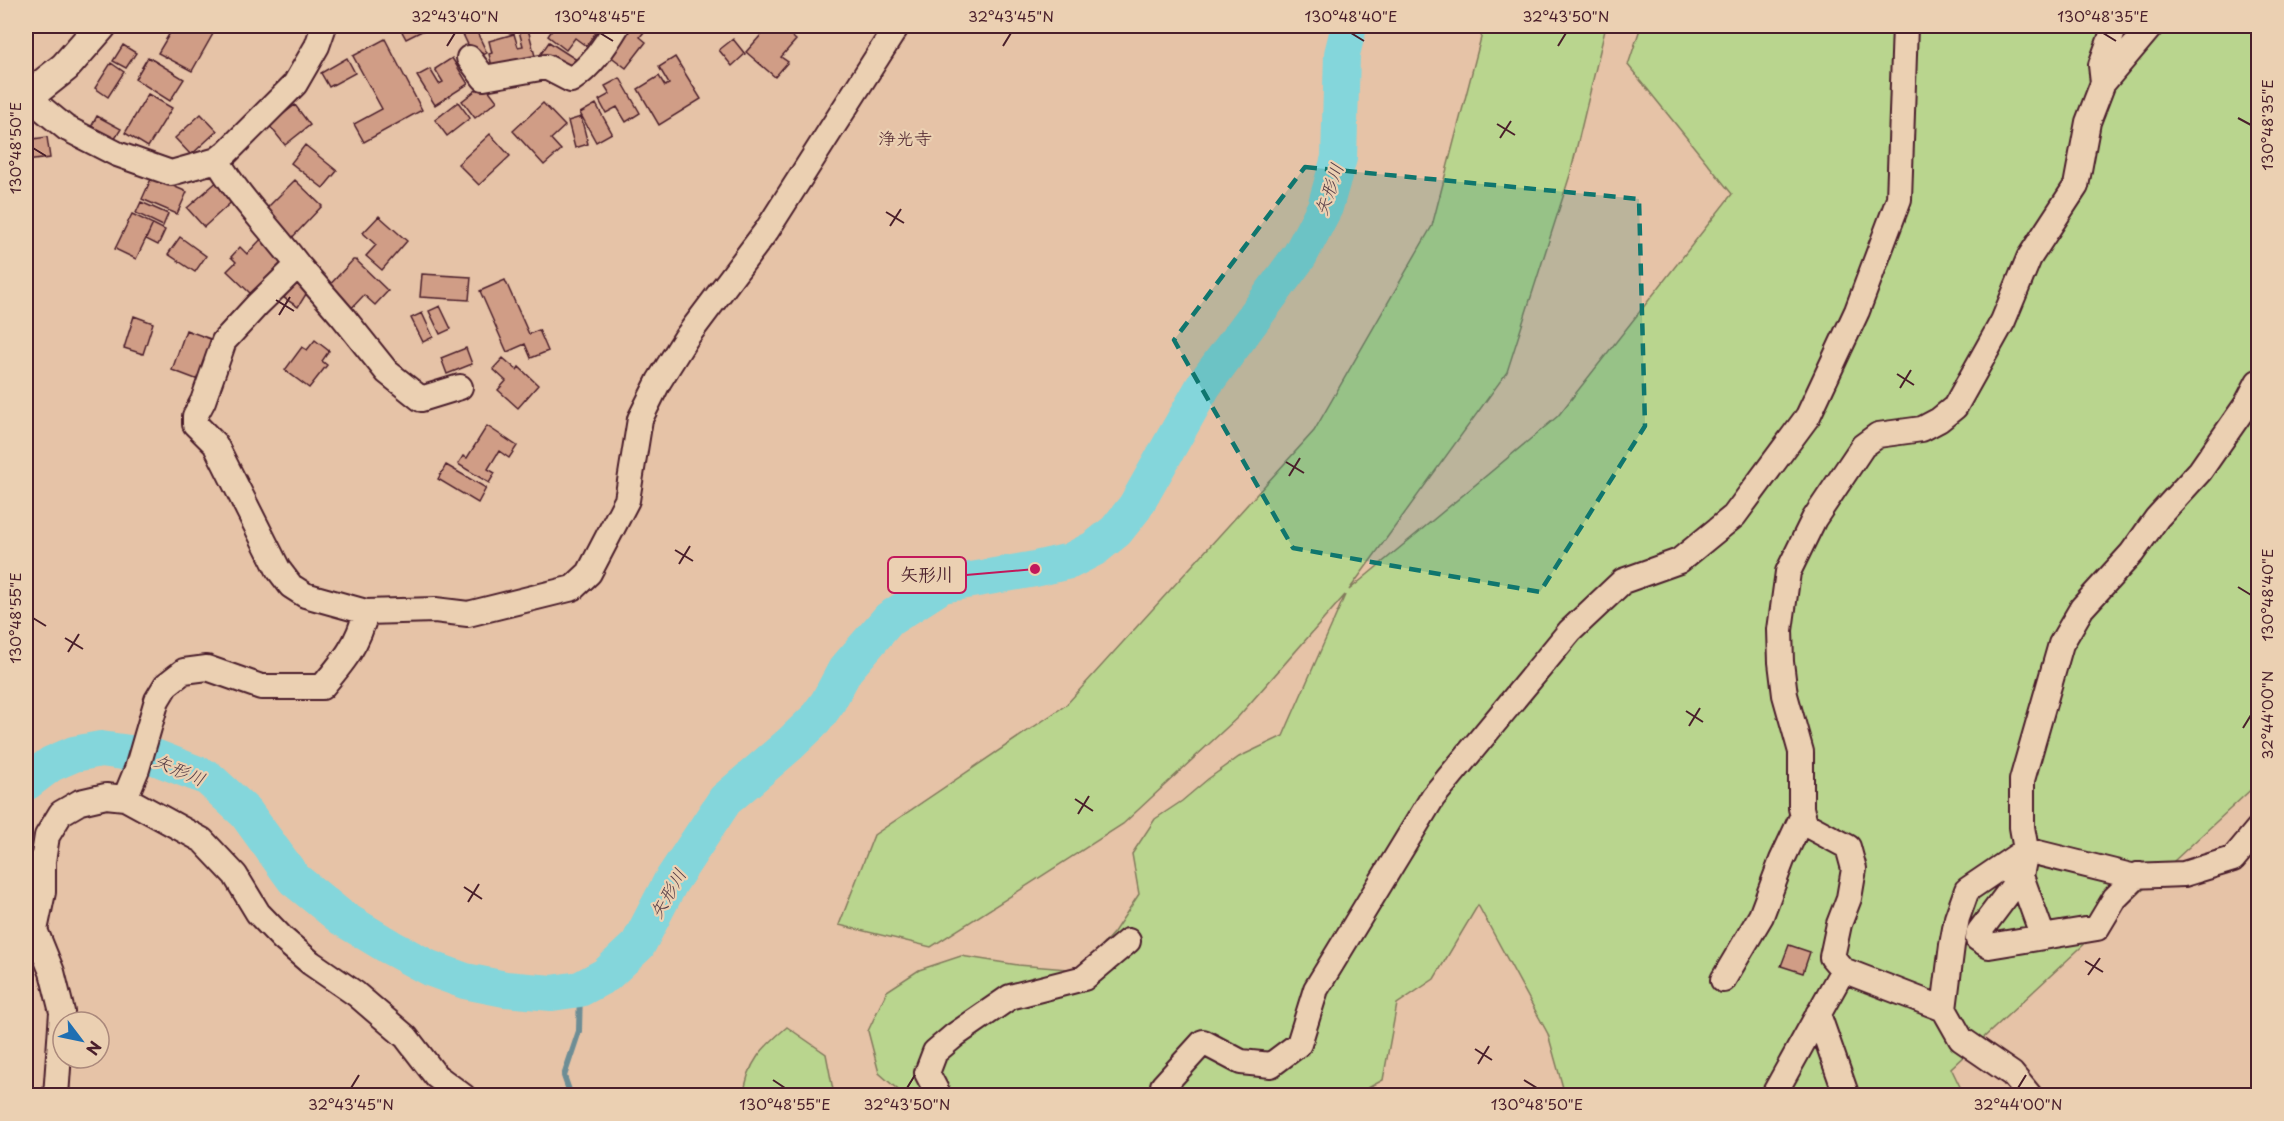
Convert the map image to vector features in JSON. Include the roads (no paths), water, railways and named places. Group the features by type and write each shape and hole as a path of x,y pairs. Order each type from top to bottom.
{"main road":[{"path":"28,96 65,67 101,26"}],"street":[{"path":"28,96 66,128 117,154 171,173 217,160 295,84 318,46 324,26"},
{"path":"469,58 484,78 546,67 571,80 582,73 607,43 617,26"},
{"path":"298,265 224,341 203,401 195,416 195,424 215,444 278,569 291,586 305,595 366,612 435,610 468,614 573,588 590,573 627,500 640,419 659,381 686,338 767,230 897,26"},
{"path":"1162,1092 1203,1042 1241,1062 1271,1065 1299,1044 1316,989 1433,797 1570,631 1623,581 1679,561 1734,516 1808,416 1857,311 1899,199 1905,26"},
{"path":"2103,83 2101,65 2115,26"},
{"path":"1944,1009 1843,970 1833,957 1839,924 1849,898 1854,869 1848,847 1805,824 1801,808 1801,752 1785,694 1781,662 1780,630 1788,572 1814,519 1863,447 1878,435 1922,429 1939,420 1955,407 2003,321 2029,258 2076,186 2088,122 2103,83 2151,26"},
{"path":"217,160 226,176 387,372 421,399 460,387"},
{"path":"2138,876 2115,898 2097,928 1989,946 1978,939 1979,932 2021,876 2026,850 2022,827 2022,780 2061,644 2082,608 2132,553 2157,518 2200,471 2246,405 2259,382"},
{"path":"124,798 137,769 157,700 166,685 184,671 207,668 261,687 322,687 349,654 361,632 366,612"},
{"path":"56,1095 62,1012 52,972 35,930 42,892 47,836 61,813 80,802 106,796 124,798 202,840 235,876 258,912 283,939 311,963 357,994 406,1037 436,1076 463,1095"},
{"path":"1723,980 1761,916 1803,815"},
{"path":"2030,1095 2012,1074 1961,1039 1944,1009 1957,918 1967,890 2026,850 2131,876 2184,874 2233,859 2259,829"},
{"path":"2021,876 2043,937"},
{"path":"939,1095 927,1073 935,1052 955,1035 1010,997 1084,978 1128,941"},
{"path":"1773,1095 1843,970"},
{"path":"1818,1014 1845,1091 1844,1095"}],"waterway":[{"name":"矢形川","path":"26,783 51,764 74,754 101,749 152,756 208,778 246,813 294,879 342,918 429,968 465,981 505,989 552,993 580,989 606,975 638,945 670,883 725,800 815,720 828,702 845,670 889,619 942,585 1070,561 1095,548 1116,531 1135,507 1204,385 1300,255 1325,207 1339,158 1342,54 1349,26"},
{"path":"571,1096 564,1076 579,1031 580,989"}],"place":[{"name":"矢形川","path":"1035,569"}],"district":[{"name":"浄光寺","path":"905,137"}]}
